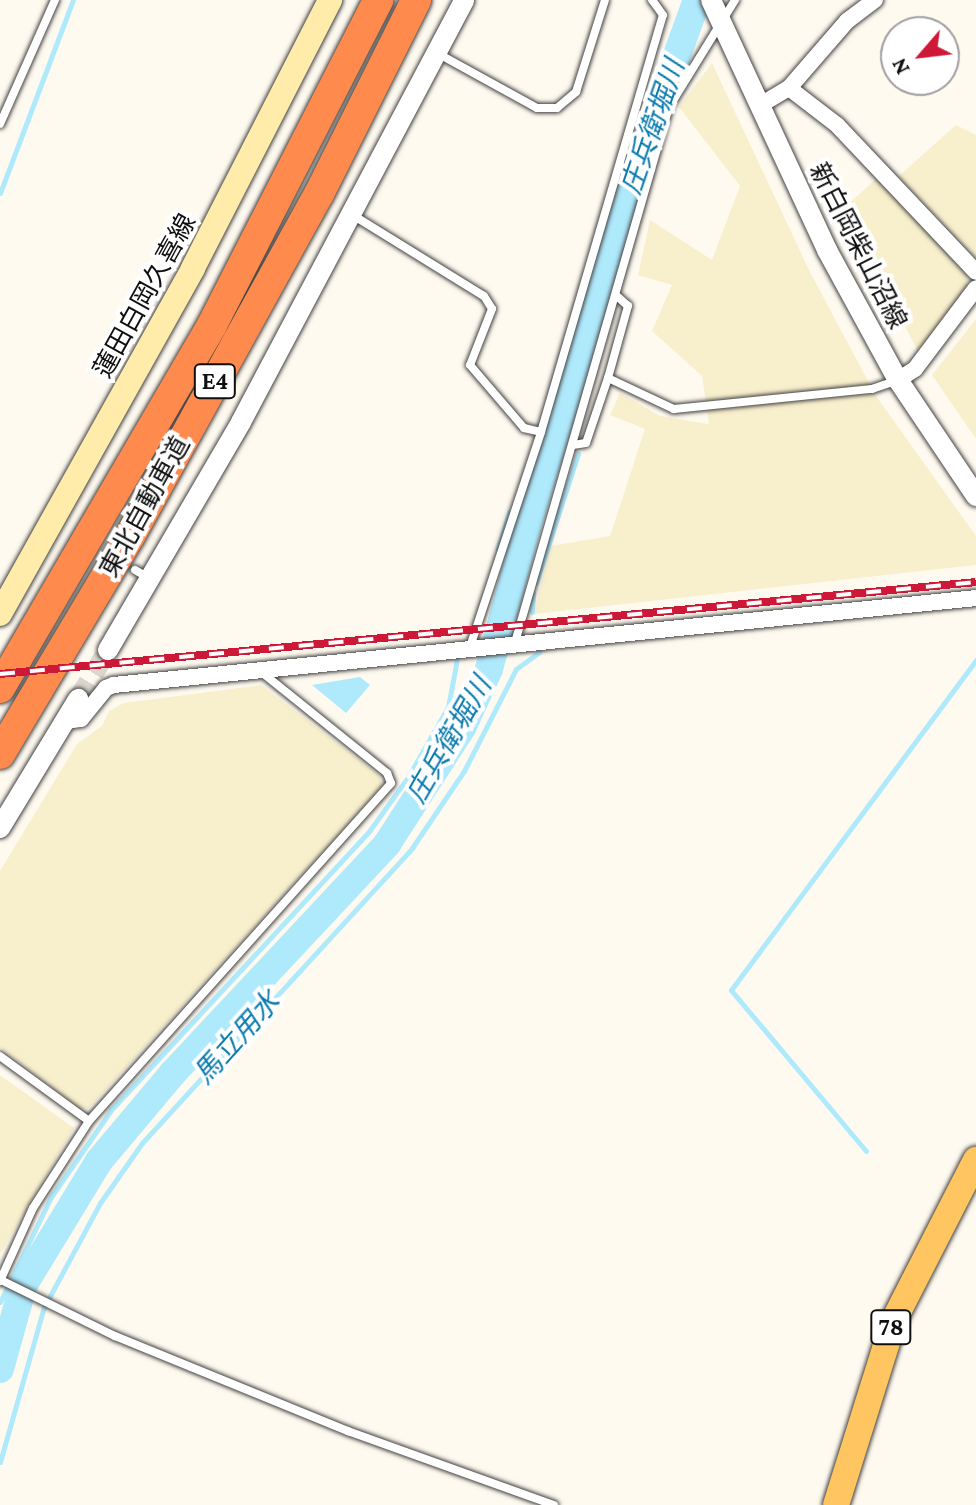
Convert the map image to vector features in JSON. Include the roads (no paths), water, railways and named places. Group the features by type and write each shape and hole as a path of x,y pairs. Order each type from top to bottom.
{"highway":[{"name":"東北自動車道","path":"0,688 212,325 378,0"},
{"name":"東北自動車道","path":"0,754 130,536 311,208 416,0"}],"main road":[{"name":"蓮田白岡久喜線","path":"0,614 57,523 193,268 330,0"},
{"name":"78","path":"836,1505 894,1320 976,1160"}],"street":[{"path":"108,650 142,574 241,422 464,0"},
{"path":"762,104 789,88 847,21 875,0"},
{"name":"新白岡柴山沼線","path":"721,7 827,250 898,380 976,496"},
{"path":"789,88 837,125 976,272"},
{"path":"898,380 915,369 976,288"},
{"path":"66,721 81,719 106,688 114,685 976,598"},
{"path":"0,828 78,699"}],"lane":[{"path":"0,124 55,0"},
{"path":"437,53 537,108 557,108 576,92 605,0"},
{"path":"472,650 541,432 663,15 652,0"},
{"path":"510,647 617,296 669,107 721,7"},
{"path":"350,214 484,296 492,309 470,365 524,428 541,432"},
{"path":"573,445 586,443 608,378 628,306 617,296"},
{"path":"608,378 674,409 872,389 898,380"},
{"path":"260,670 387,773 391,783 89,1121 33,1208 0,1280 36,1294 115,1336 333,1426 554,1505"},
{"path":"0,1056 89,1121"}],"water":[{"path":"360,677 370,685 346,713 312,685"}],"waterway":[{"path":"0,193 73,0"},
{"name":"庄兵衛堀川","path":"0,1369 23,1286 99,1161 172,1074 387,844 463,726 489,669 527,527 643,149 697,0"},
{"name":"馬立用水","path":"536,583 578,454"},
{"path":"498,549 509,512"},
{"name":"馬立用水","path":"532,612 533,593"},
{"name":"馬立用水","path":"0,1462 44,1307 100,1203 142,1143 412,848 464,771 516,669 539,652"},
{"path":"0,1302 51,1197 111,1110 370,830 408,777 448,707 457,659"},
{"path":"866,1151 731,990 976,660"}],"tunnel":[{"path":"78,699 108,650"}],"railway":[{"path":"0,674 976,582"}]}
